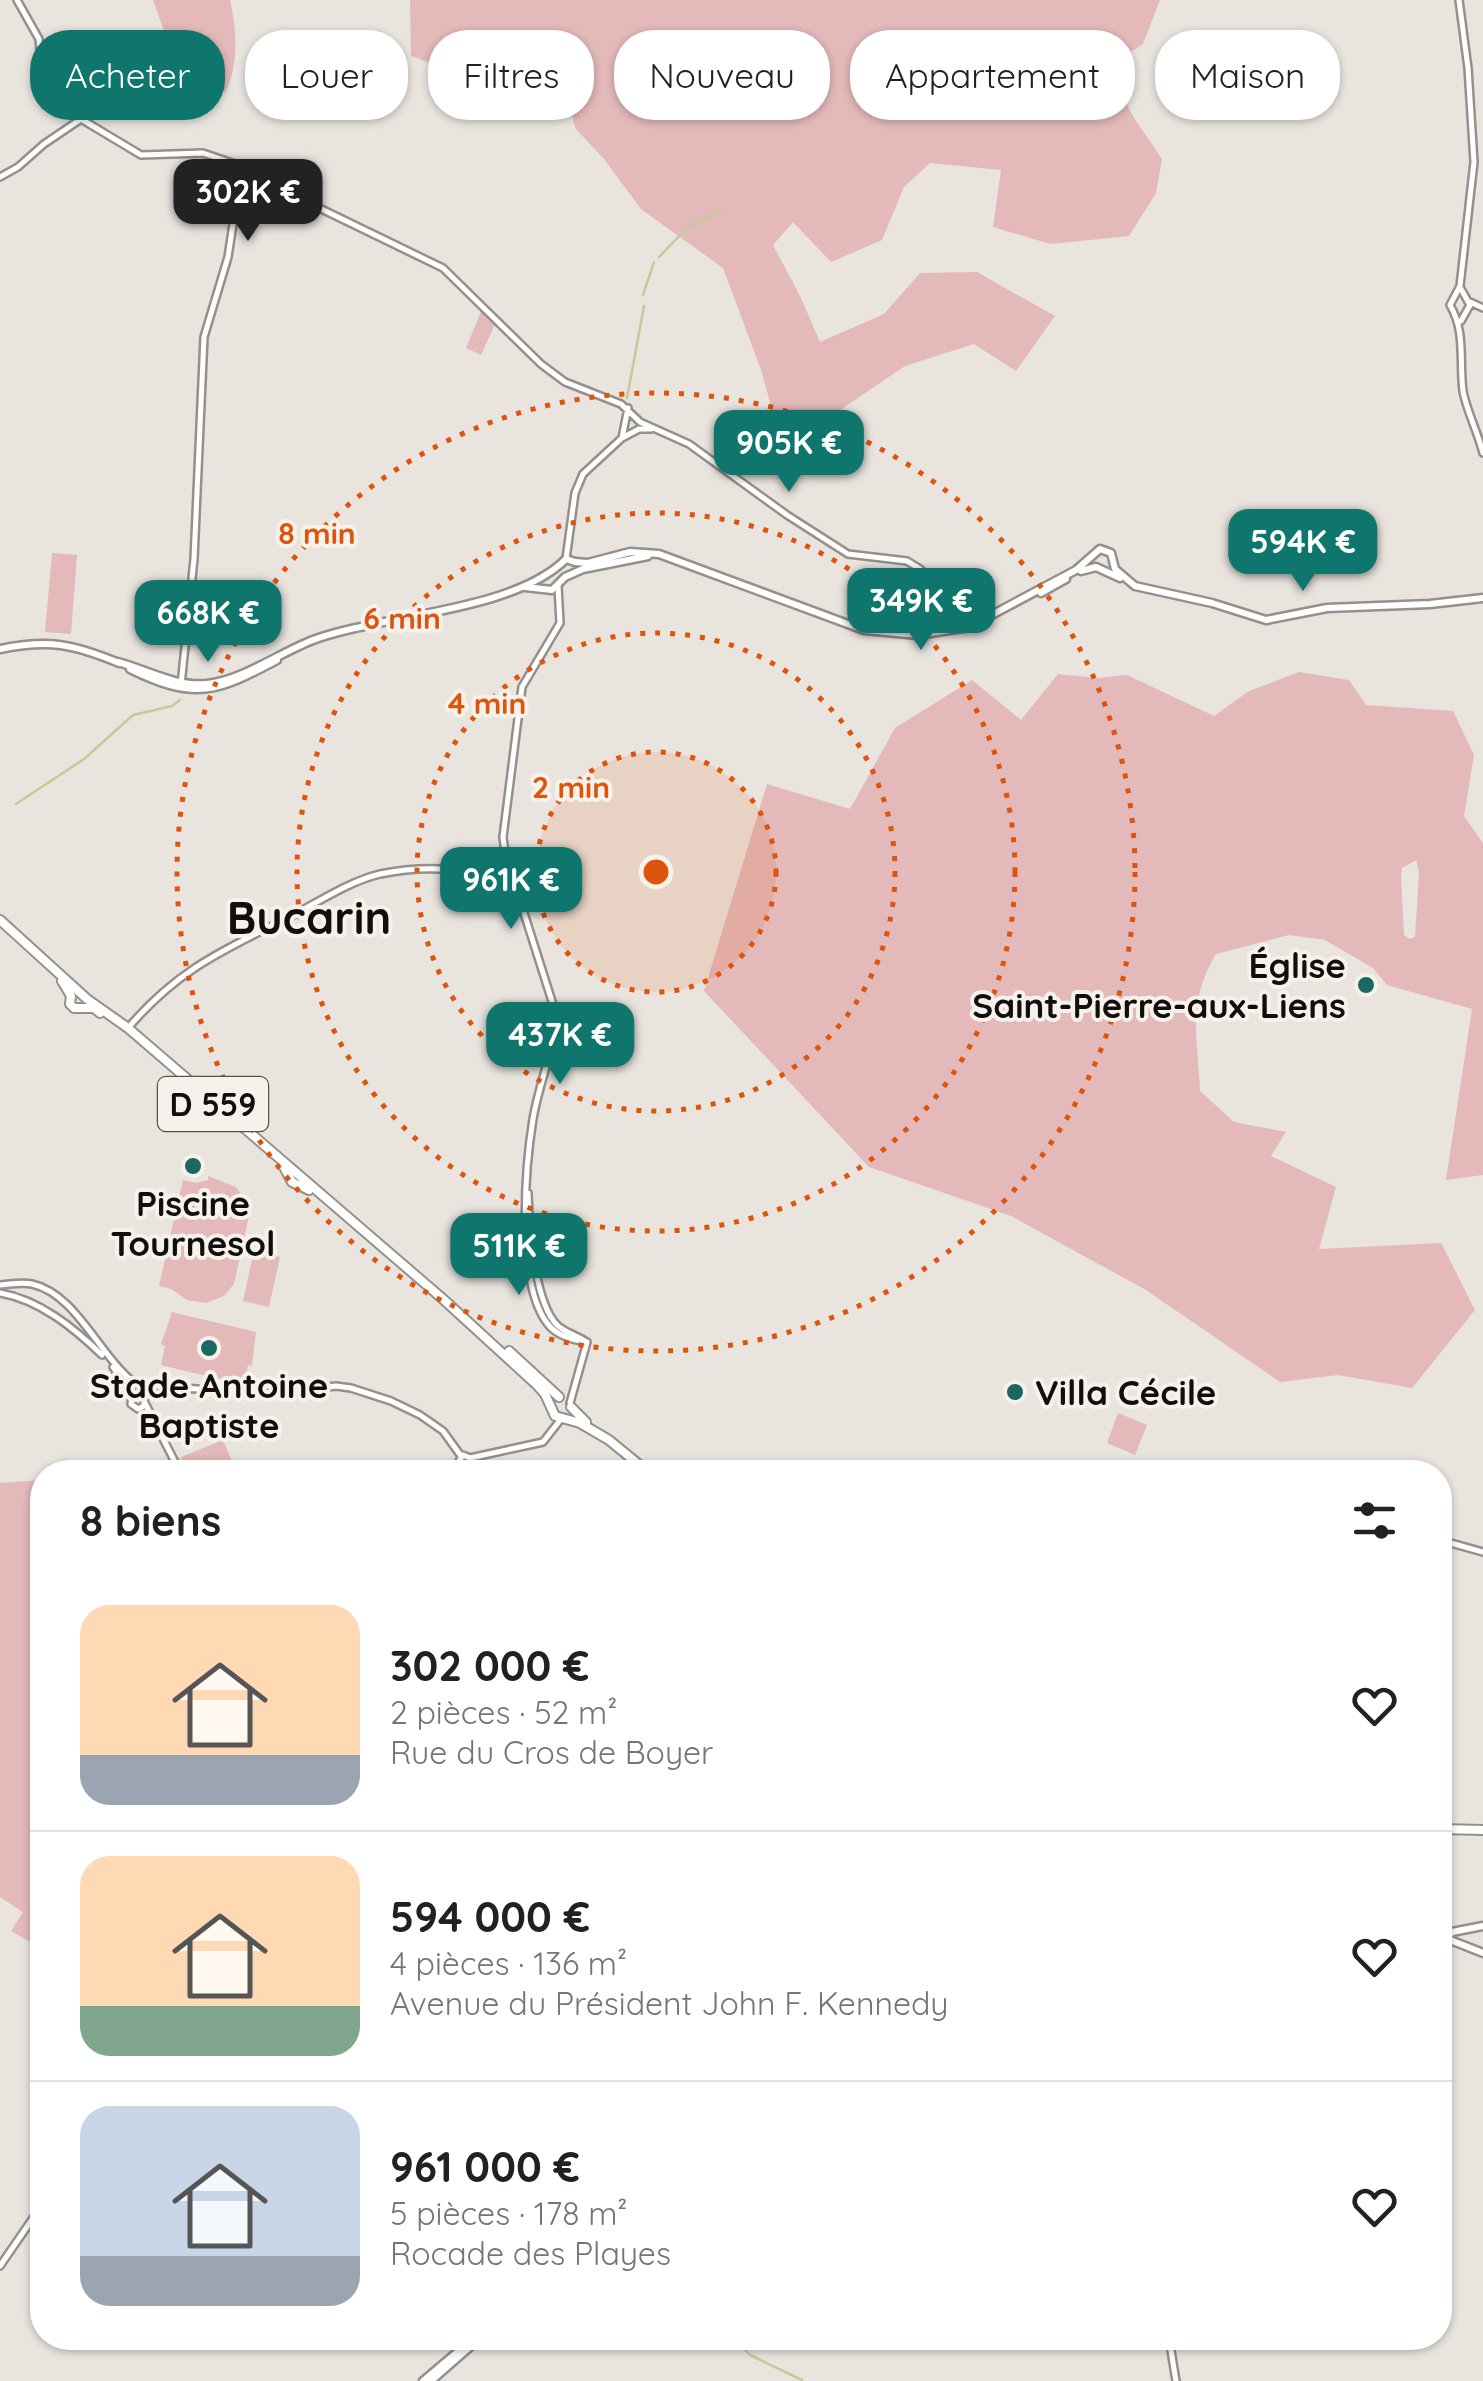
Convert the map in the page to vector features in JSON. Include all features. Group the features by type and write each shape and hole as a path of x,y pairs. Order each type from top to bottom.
{"main road":[{"path":"1022,600 1105,549 1112,555 1118,572 1134,586"},
{"path":"0,649 51,642 81,648 181,685 222,687 295,648 339,633 464,605 544,577 571,560 588,563 630,552 672,558 886,634 930,635 969,627 1084,570 1112,562"},
{"path":"514,588 547,589 558,586 563,578 574,573 630,558 672,558"},
{"path":"1092,558 1100,568 1134,586 1266,620 1338,607 1483,600"},
{"path":"571,560 577,567 574,573"},
{"path":"544,577 547,589"},
{"path":"0,922 86,1003 74,1008 70,1004 75,994"},
{"name":"D 559","path":"86,1003 128,1028 148,1049"},
{"name":"D 559","path":"86,1003 148,1049 443,1299 546,1394 551,1409"},
{"name":"D 559","path":"443,1299 633,1460"},
{"path":"566,1401 551,1409 609,1440"},
{"path":"563,1417 566,1401"},
{"path":"1452,1831 1483,1832"},
{"path":"1452,1932 1483,1926"},
{"path":"1452,1941 1483,1953"},
{"path":"427,2381 463,2350"}],"street":[{"path":"17,0 34,30"},
{"path":"1459,0 1474,139 1460,286 1460,295 1468,308"},
{"path":"0,176 18,167 80,120"},
{"path":"83,120 141,155 203,153 281,179 310,203 442,268 540,364 565,382 628,408 633,424"},
{"path":"181,685 194,559 204,338 228,257 242,166"},
{"path":"1460,295 1450,305 1460,326 1464,397 1480,434 1483,452"},
{"path":"1456,313 1481,307"},
{"path":"1460,326 1468,308"},
{"path":"633,424 689,444 848,554 907,561 917,566 963,612 991,616"},
{"path":"571,560 578,482 633,424"},
{"path":"499,878 505,853 505,818 519,701 528,674 560,623 558,586"},
{"path":"547,589 557,596"},
{"path":"505,853 556,1014 554,1042 533,1120 524,1219 540,1309 553,1330 587,1342 566,1401"},
{"path":"128,1028 186,971 360,881 390,872 443,869 513,879"},
{"path":"0,1289 26,1283 46,1289 81,1319 103,1351 139,1384 152,1420 174,1460"},
{"path":"0,1289 41,1307 88,1341 121,1377 131,1404 152,1420"},
{"path":"139,1384 268,1394 336,1386 351,1388 420,1415 443,1431 461,1456 470,1458 543,1442 563,1417"},
{"path":"130,1393 139,1384"},
{"path":"140,1409 145,1399 160,1387"},
{"path":"551,1409 553,1430"},
{"path":"459,1460 461,1456"},
{"path":"1452,1543 1483,1552"},
{"path":"0,2266 30,2222"},
{"path":"1171,2350 1176,2381"}],"shaded area":[{"path":"153,0 230,0 235,48 233,71 225,93 225,30 164,30"},
{"path":"410,0 1160,0 1143,44 1135,49 1135,30 850,30 850,120 1135,119 1162,159 1156,193 1129,236 1050,244 993,227 1001,170 930,163 904,187 882,240 831,262 793,222 773,245 820,342 884,314 920,273 977,272 1055,316 1016,371 974,344 905,366 787,446 723,268 641,209 575,128 573,120 594,120 594,30 428,30 428,62 411,56"},
{"path":"482,309 496,322 481,355 466,348"},
{"path":"52,553 77,555 71,634 45,632"},
{"path":"1299,672 1349,680 1366,705 1453,711 1474,755 1464,816 1483,843 1483,1175 1446,1180 1472,1009 1387,985 1373,968 1325,940 1289,935 1216,954 1197,1005 1200,1091 1234,1122 1286,1132 1271,1156 1336,1187 1319,1249 1441,1243 1475,1310 1412,1388 1338,1375 1280,1382 1146,1290 1011,1216 869,1167 704,991 767,784 850,809 895,728 972,680 1021,720 1058,674 1098,678 1127,675 1214,716 1249,691","holes":["1416,860 1419,873 1415,937 1410,939 1404,935 1402,868"]},
{"path":"208,1176 236,1187 248,1203 249,1216 234,1284 224,1296 206,1303 187,1300 159,1286 183,1180 196,1183 208,1180"},
{"path":"254,1251 280,1257 269,1307 243,1301"},
{"name":"Stade Antoine Baptiste","path":"172,1312 256,1332 252,1366 248,1365 244,1385 161,1365 165,1346 161,1344"},
{"path":"1118,1413 1147,1425 1135,1455 1107,1443"},
{"path":"223,1440 232,1460 182,1460 181,1457"},
{"path":"30,1481 30,1942 11,1931 23,1912 0,1897 0,1483"}],"waterway":[{"path":"659,257 687,228 722,209"},
{"path":"643,295 654,262"},
{"path":"627,398 644,306"},
{"path":"16,804 84,759 133,715 172,706 180,700"},
{"path":"745,2350 802,2380"}],"place":[{"name":"Église Saint-Pierre-aux-Liens","path":"1366,985"},
{"name":"Piscine Tournesol","path":"193,1166"},
{"name":"Stade Antoine Baptiste","path":"209,1348"},
{"name":"Villa Cécile","path":"1015,1392"}],"district":[{"name":"Bucarin","path":"309,917"}]}
